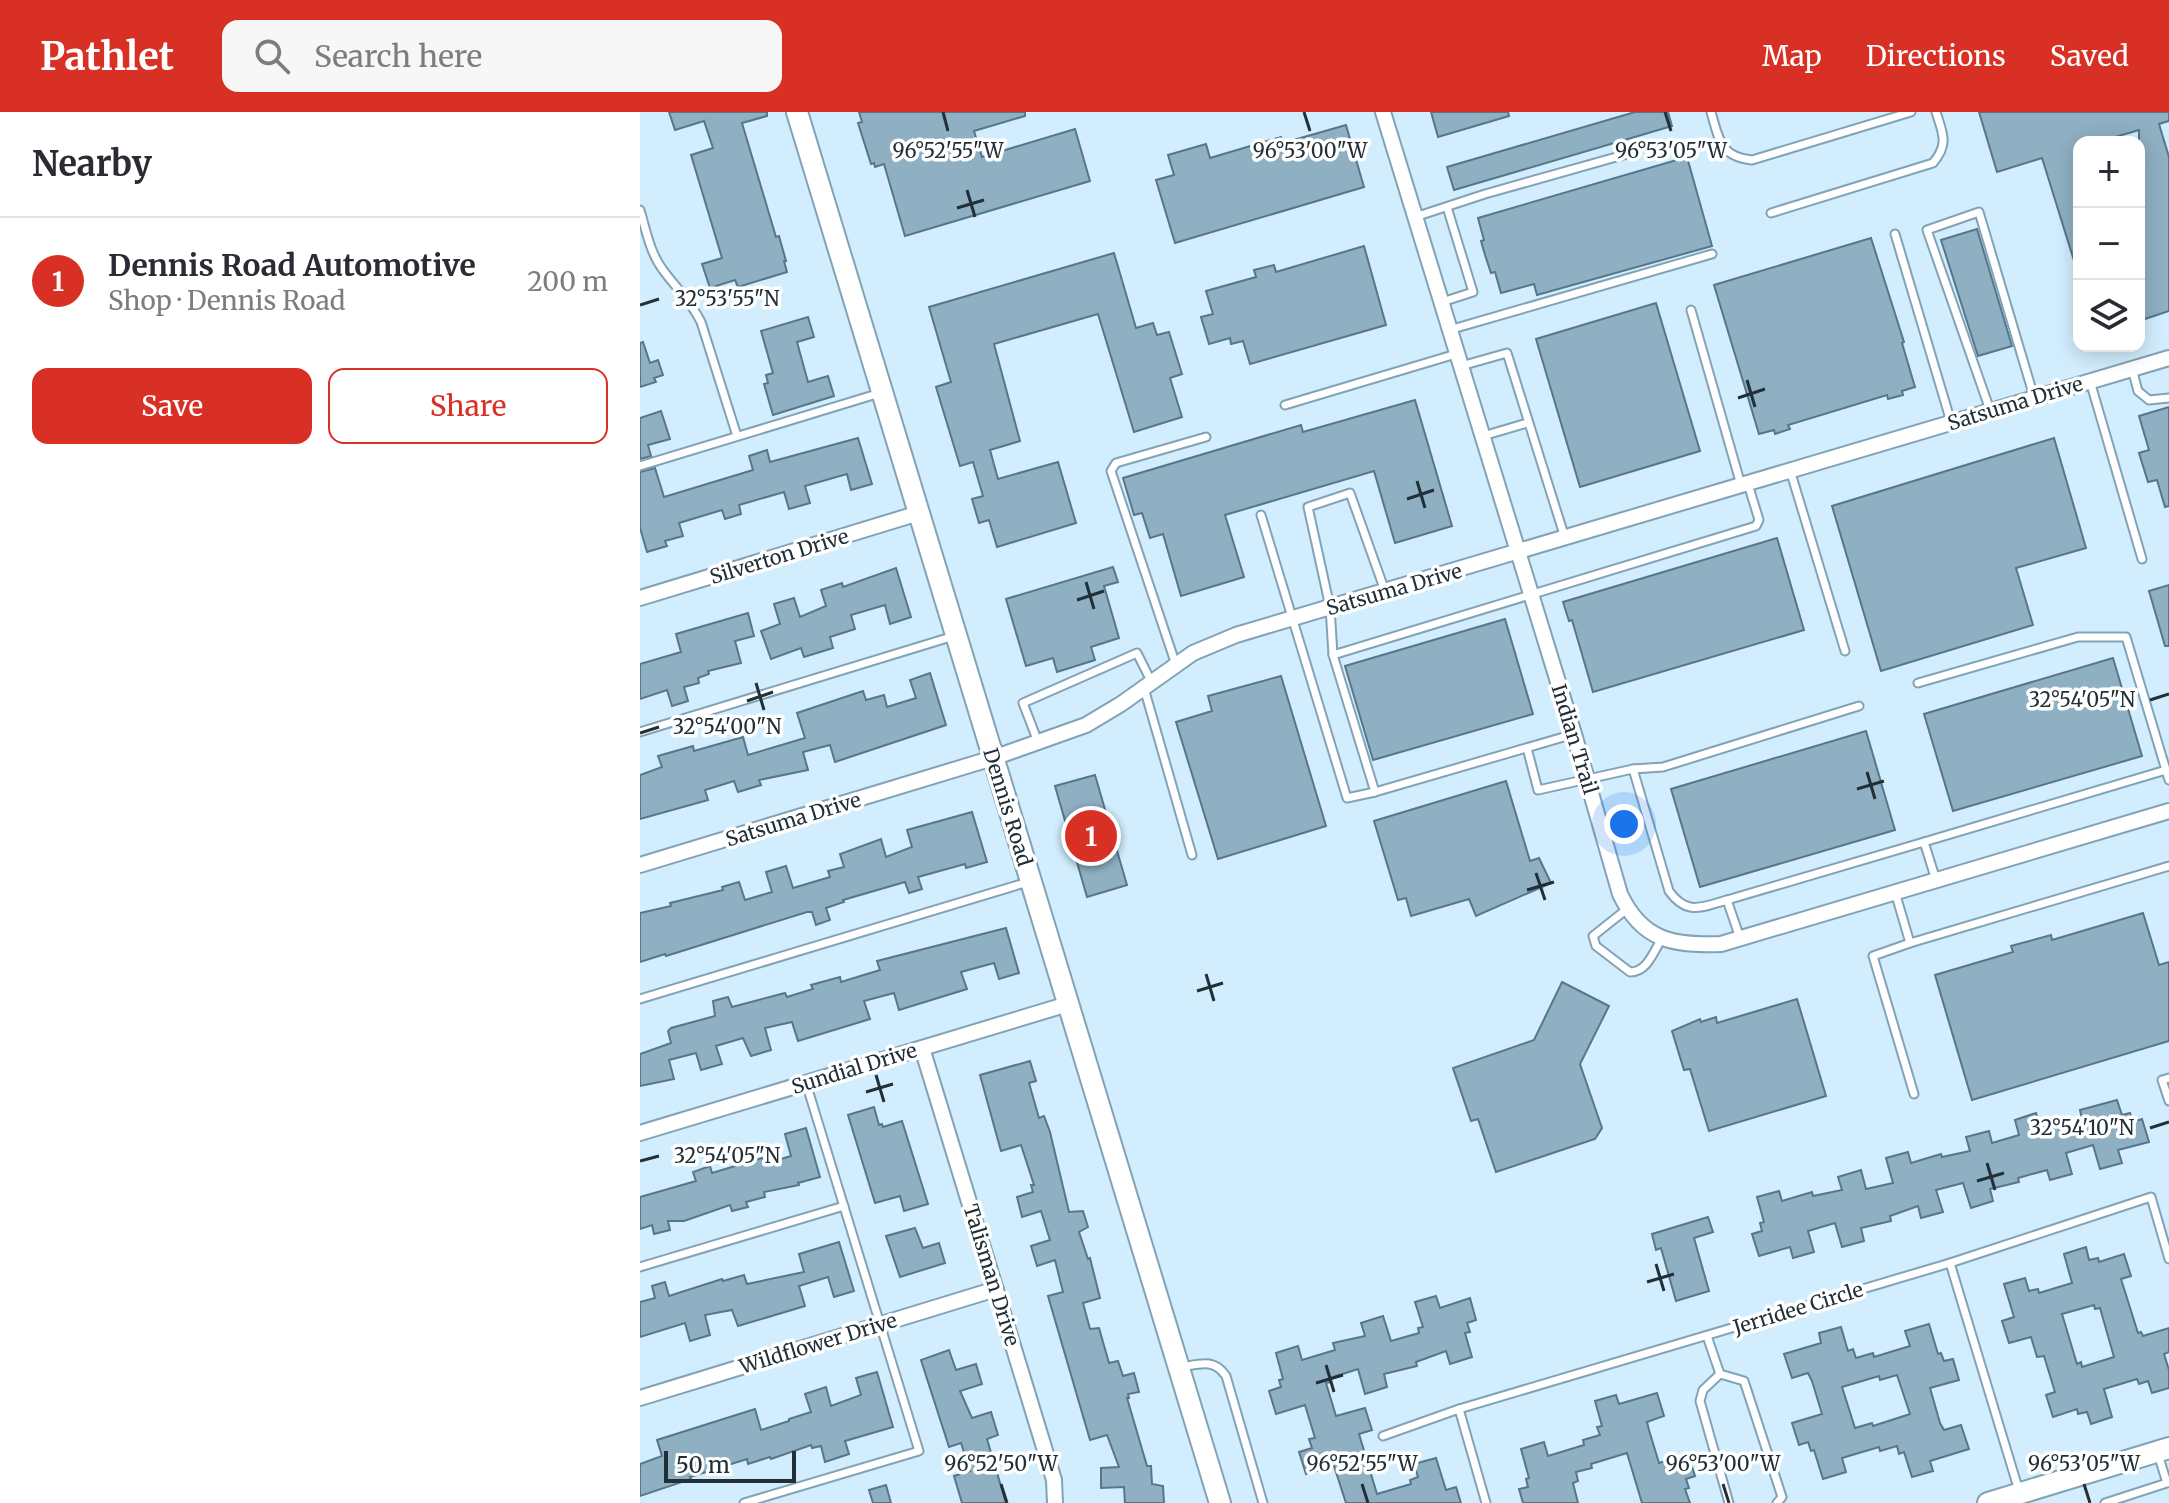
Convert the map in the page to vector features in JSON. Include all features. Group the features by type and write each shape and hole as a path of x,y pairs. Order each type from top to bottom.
{"street":[{"name":"Dennis Road","path":"797,112 1220,1503"},
{"name":"Indian Trail","path":"1383,112 1620,894 1627,909 1661,940"},
{"name":"Satsuma Drive","path":"640,865 993,758 1086,725 1193,653 1236,635 2169,358"},
{"name":"Silverton Drive","path":"640,598 919,513"},
{"path":"1661,940 1686,945 1721,944 2169,811"},
{"name":"Sundial Drive","path":"640,1133 1068,1004"},
{"name":"Talisman Drive","path":"922,1048 1054,1480 1055,1503"},
{"name":"Wildflower Drive","path":"640,1398 996,1289"},
{"path":"1988,1503 2163,1450"}],"lane":[{"path":"1711,112 1719,139 1727,152 1737,159 1752,160 1911,112"},
{"path":"1771,213 1933,163 1942,152 1944,138 1936,112"},
{"path":"1415,217 1634,152"},
{"path":"1441,302 1473,292 1447,207"},
{"path":"640,210 661,268 693,306 701,322 737,436"},
{"path":"1990,410 1927,230 1979,212 2034,397"},
{"path":"1895,234 1951,422"},
{"path":"1449,330 1712,254"},
{"path":"1333,655 1756,526 1759,520 1691,310"},
{"path":"1285,405 1458,361 1507,353 1565,538"},
{"path":"2131,369 2138,391 2149,400 2169,398"},
{"path":"2090,381 2142,559"},
{"path":"640,466 882,392"},
{"path":"1481,437 1527,423"},
{"path":"1176,665 1111,471 1116,463 1206,437"},
{"path":"1790,470 1845,651"},
{"path":"1375,792 1333,655 1330,607 1308,507 1350,493 1385,591"},
{"path":"1261,515 1347,798 1574,734"},
{"path":"640,732 956,636"},
{"path":"1918,683 2078,637 2126,637 2169,780"},
{"path":"1038,742 1023,703 1137,653 1192,855"},
{"path":"1527,748 1538,790 1633,769 1663,767 1859,706"},
{"path":"1633,769 1669,891 1678,904 1694,908 2166,770"},
{"path":"1924,842 1936,880"},
{"path":"1914,1094 1873,956 2169,866"},
{"path":"640,999 1031,881"},
{"path":"1895,892 1910,943"},
{"path":"1727,900 1740,938"},
{"path":"1627,909 1593,936 1596,946 1630,972 1636,972 1642,970 1661,940"},
{"path":"2169,1078 2162,1080 2169,1101"},
{"path":"744,1503 919,1451 806,1083"},
{"name":"Jerridee Circle","path":"1383,1436 1459,1409 1950,1263 2151,1197 2169,1259"},
{"path":"640,1267 844,1206"},
{"path":"1950,1263 2020,1493"},
{"path":"1707,1336 1720,1374"},
{"path":"1179,1367 1210,1362 1219,1366 1226,1376 1263,1503"},
{"path":"1720,1374 1703,1390 1700,1401 1729,1503"},
{"path":"1720,1374 1744,1381 1782,1497 1777,1503"},
{"path":"1459,1409 1486,1503"},
{"path":"2105,1503 2168,1483 2163,1450"}],"building":[{"path":"669,112 767,112 767,116 742,123 776,237 779,236 787,272 738,287 735,280 710,288 702,264 722,258 691,155 713,148 704,121 675,130"},
{"path":"859,112 1025,112 1025,116 974,131 982,157 1075,129 1090,181 905,236 884,164 875,167 874,163 871,164 858,123 862,122"},
{"path":"1431,112 1508,112 1509,116 1438,137"},
{"path":"1635,112 1668,112 1672,126 1454,190 1447,167"},
{"path":"1979,112 2169,112 2169,121 2159,124 2169,157 2169,311 2145,319 2145,136 2139,136 2139,130 2118,136 2073,136 2073,257 2042,158 1997,172"},
{"path":"1346,125 1364,187 1175,243 1156,180 1174,175 1168,155 1206,144 1210,158 1281,137 1283,143"},
{"path":"1687,157 1712,246 1537,295 1534,284 1501,293 1495,272 1491,273 1485,255 1478,218"},
{"path":"1977,229 2012,346 1978,356 1941,240"},
{"path":"1871,238 1915,387 1902,391 1903,395 1888,399 1887,395 1788,425 1790,429 1775,434 1774,430 1759,434 1714,285"},
{"path":"1364,246 1386,325 1250,364 1243,341 1231,344 1230,338 1209,344 1201,317 1213,314 1206,291 1256,277 1254,270 1274,265 1276,272"},
{"path":"1114,253 1136,328 1153,323 1157,335 1169,332 1182,374 1170,378 1182,417 1134,432 1098,314 994,344 1020,441 990,450 998,479 1058,462 1076,523 997,547 989,520 979,523 972,499 983,496 973,462 960,466 936,387 951,382 929,307"},
{"path":"1656,303 1700,451 1580,487 1536,339"},
{"path":"808,317 814,337 797,342 808,382 828,376 834,396 773,415 764,384 768,383 766,375 773,373 761,331"},
{"path":"643,342 650,363 658,360 663,375 654,378 656,382 640,387 640,343"},
{"path":"1415,400 1452,526 1395,543 1374,471 1225,515 1244,577 1181,596 1163,534 1150,538 1142,513 1134,515 1123,478 1301,425 1303,432"},
{"path":"2169,407 2169,506 2165,507 2157,480 2148,482 2139,453 2149,450 2139,416"},
{"path":"661,411 670,439 648,445 651,456 640,459 640,418"},
{"path":"858,438 872,484 851,490 847,474 805,486 810,503 789,509 784,492 739,505 741,514 725,519 722,510 679,523 683,536 665,541 667,546 647,552 640,528 640,472 655,468 664,497 753,470 749,456 767,450 770,462"},
{"path":"2054,438 2086,548 2016,568 2033,625 1881,671 1832,506"},
{"path":"1777,538 1804,630 1593,692 1572,620 1569,621 1563,602"},
{"path":"1113,567 1118,582 1104,586 1119,638 1091,647 1095,660 1057,672 1053,658 1026,666 1006,599"},
{"path":"896,568 911,617 890,624 885,605 851,615 855,629 830,637 833,648 804,657 801,648 771,659 761,631 780,624 774,604 794,598 800,617 826,606 821,590 842,583 843,587"},
{"path":"2169,585 2169,646 2165,646 2149,591"},
{"path":"748,613 754,636 735,641 741,663 708,671 709,674 698,678 699,683 684,687 688,701 672,706 667,690 640,699 640,664 681,652 676,634"},
{"path":"1505,619 1533,714 1373,760 1345,666"},
{"path":"2113,658 2142,756 1953,811 1924,714"},
{"path":"930,673 946,725 835,762 830,745 803,752 808,770 759,780 761,785 738,792 734,781 705,790 708,800 640,819 640,775 662,767 658,756 693,746 694,751 743,737 748,755 805,738 797,713 863,691 866,700 884,695 887,707 916,698 910,680"},
{"path":"1281,676 1326,826 1218,859 1176,722 1212,711 1208,696"},
{"path":"1866,731 1895,830 1700,887 1671,789"},
{"path":"1095,775 1127,885 1087,897 1055,786"},
{"path":"1506,781 1530,861 1539,858 1551,883 1476,916 1469,899 1411,916 1406,898 1398,900 1374,821"},
{"path":"972,812 987,862 966,868 965,864 918,877 922,889 909,893 905,882 843,900 826,908 830,920 816,925 812,912 807,912 640,962 640,913 723,890 722,887 739,882 745,900 772,892 766,872 786,866 793,888 830,877 828,871 844,867 840,854 881,839 886,857 912,847 907,830"},
{"path":"2143,913 2159,965 2169,962 2169,1041 1972,1100 1935,975 2013,952 2011,946 2051,935 2052,940"},
{"path":"1006,928 1019,973 999,979 994,963 961,972 967,989 899,1010 894,993 864,1001 870,1019 798,1041 792,1022 765,1028 771,1050 751,1056 743,1038 716,1046 722,1064 701,1070 696,1053 669,1060 674,1079 640,1086 640,1054 671,1043 668,1031 671,1028 715,1016 713,1001 728,997 732,1007 785,993 787,997 813,989 811,985 840,977 841,982 880,970 877,961"},
{"path":"1562,982 1609,1006 1580,1064 1602,1128 1595,1139 1496,1172 1478,1119 1471,1121 1453,1068 1534,1040"},
{"path":"1797,999 1826,1096 1709,1131 1690,1069 1684,1070 1672,1031 1700,1019 1701,1022 1716,1017 1717,1023"},
{"path":"1030,1061 1036,1081 1029,1083 1039,1118 1044,1116 1050,1132 1069,1212 1083,1211 1088,1227 1079,1232 1090,1258 1100,1298 1083,1303 1090,1329 1099,1328 1109,1363 1118,1361 1123,1376 1134,1373 1139,1392 1128,1394 1127,1398 1147,1466 1151,1466 1152,1484 1163,1486 1164,1503 1125,1503 1124,1487 1101,1488 1101,1468 1119,1467 1107,1435 1090,1440 1048,1296 1063,1292 1055,1260 1037,1266 1031,1246 1050,1240 1041,1211 1022,1217 1017,1197 1033,1192 1031,1185 1034,1185 1021,1145 1001,1151 980,1075"},
{"path":"2117,1100 2122,1115 2130,1113 2133,1122 2142,1119 2149,1142 2118,1150 2122,1163 2100,1169 2093,1145 2066,1153 2072,1174 2050,1180 2047,1170 2018,1178 2019,1182 1990,1189 1993,1201 1971,1208 1963,1183 1936,1190 1943,1212 1921,1218 1918,1206 1890,1216 1891,1221 1861,1228 1864,1241 1842,1247 1835,1223 1808,1231 1814,1252 1793,1258 1790,1247 1759,1256 1752,1234 1762,1231 1760,1223 1764,1222 1757,1197 1779,1191 1782,1201 1812,1192 1813,1196 1842,1190 1838,1177 1861,1170 1866,1189 1893,1183 1886,1158 1908,1152 1911,1163 1941,1154 1942,1157 1970,1151 1966,1137 1989,1131 1992,1143 2019,1135 2015,1120 2036,1113 2040,1125 2045,1124 2046,1129 2082,1119 2080,1110"},
{"path":"874,1107 879,1125 883,1127 902,1121 928,1204 904,1211 900,1196 875,1203 848,1115"},
{"path":"806,1128 820,1177 764,1192 765,1197 746,1202 748,1207 732,1211 730,1205 684,1221 668,1221 670,1230 654,1234 652,1225 640,1229 640,1197 696,1181 693,1172 710,1166 712,1173 762,1158 764,1164 791,1156 785,1134"},
{"path":"1708,1217 1713,1232 1694,1238 1709,1291 1676,1301 1661,1248 1656,1250 1652,1234"},
{"path":"915,1228 923,1248 939,1243 945,1263 900,1277 886,1236"},
{"path":"839,1242 854,1291 834,1297 828,1277 799,1286 805,1306 738,1326 732,1310 705,1315 710,1335 690,1341 685,1323 640,1337 640,1302 655,1298 652,1286 665,1282 669,1296 744,1275 747,1284 804,1272 799,1254"},
{"path":"2086,1247 2089,1260 2098,1258 2099,1262 2124,1254 2131,1276 2121,1279 2138,1333 2141,1332 2143,1336 2169,1328 2169,1352 2164,1354 2169,1370 2169,1388 2152,1393 2148,1381 2139,1384 2137,1379 2104,1389 2112,1417 2091,1424 2087,1412 2078,1414 2077,1409 2053,1417 2046,1395 2055,1392 2044,1356 2037,1357 2031,1337 2009,1343 2002,1321 2014,1317 2004,1284 2025,1278 2029,1291 2038,1289 2039,1293 2072,1283 2064,1254","holes":["2094,1305 2095,1309 2100,1308 2114,1357 2082,1367 2081,1362 2077,1364 2062,1314"]},
{"path":"1436,1296 1440,1308 1470,1298 1476,1320 1467,1323 1470,1332 1465,1333 1472,1357 1450,1364 1446,1351 1416,1362 1417,1366 1384,1374 1387,1387 1365,1394 1358,1369 1330,1378 1331,1382 1326,1383 1336,1416 1365,1408 1372,1430 1359,1434 1377,1494 1411,1484 1410,1480 1418,1477 1414,1464 1436,1458 1446,1490 1456,1487 1461,1503 1346,1503 1334,1466 1306,1474 1299,1452 1312,1448 1309,1439 1315,1438 1305,1405 1276,1414 1269,1391 1281,1387 1279,1380 1283,1379 1276,1353 1298,1346 1302,1360 1335,1350 1333,1343 1365,1336 1361,1323 1383,1316 1391,1341 1419,1333 1418,1328 1423,1327 1415,1302"},
{"path":"1929,1324 1938,1354 1941,1353 1944,1361 1953,1359 1959,1380 1930,1388 1944,1430 1961,1425 1969,1449 1930,1461 1933,1471 1912,1477 1904,1452 1899,1454 1897,1446 1880,1451 1879,1447 1842,1458 1846,1472 1823,1479 1814,1450 1811,1451 1808,1442 1799,1445 1792,1423 1822,1414 1812,1381 1808,1373 1792,1378 1784,1354 1821,1343 1819,1333 1841,1327 1848,1351 1853,1349 1856,1358 1873,1353 1874,1357 1910,1346 1905,1331","holes":["1897,1375 1910,1414 1873,1426 1872,1423 1855,1428 1842,1387 1879,1376 1880,1380"]},
{"path":"949,1350 956,1370 976,1364 982,1384 960,1391 972,1418 991,1412 998,1435 987,1439 1006,1503 962,1503 954,1476 970,1471 961,1443 949,1447 921,1360"},
{"path":"877,1372 893,1427 845,1441 849,1454 825,1462 821,1446 812,1448 811,1445 771,1459 748,1464 747,1459 640,1496 640,1464 662,1456 657,1440 755,1409 761,1430 811,1412 805,1394 826,1387 831,1406 861,1395 856,1378"},
{"path":"1657,1393 1664,1416 1647,1422 1649,1430 1659,1463 1688,1454 1695,1476 1686,1479 1689,1488 1685,1489 1690,1503 1642,1503 1627,1453 1576,1472 1578,1481 1573,1483 1578,1503 1523,1503 1519,1489 1528,1487 1526,1479 1529,1478 1521,1449 1544,1442 1548,1456 1584,1445 1583,1440 1600,1435 1597,1427 1602,1426 1595,1401 1616,1395 1619,1404"},
{"path":"886,1485 891,1503 873,1503 869,1490"}],"place":[{"name":"Dennis Road Automotive","path":"1091,836"}]}
